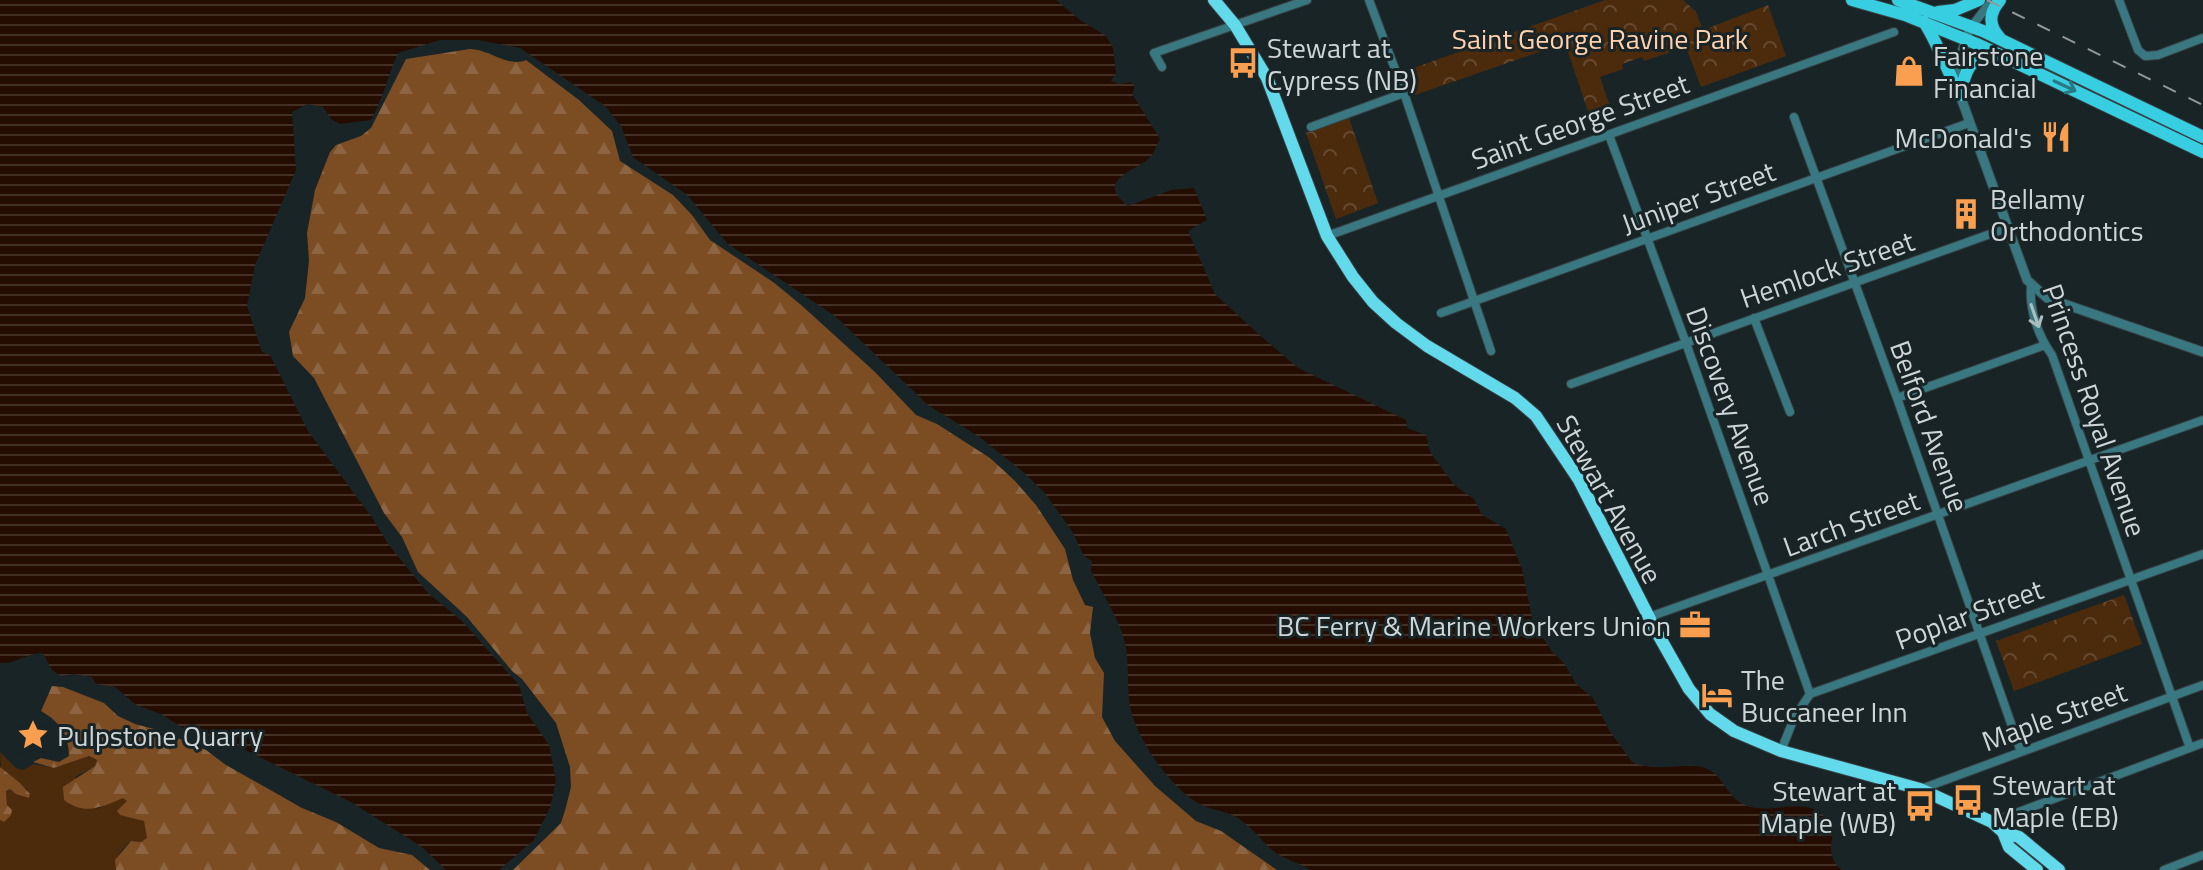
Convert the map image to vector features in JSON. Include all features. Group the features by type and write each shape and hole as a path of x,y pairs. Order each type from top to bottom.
{"highway":[{"name":"Stewart Avenue","path":"1214,0 1235,25 1267,78 1327,236 1353,277 1373,302 1396,323 1427,346 1515,398 1536,416 1572,467 1689,689 1710,714 1734,731 1781,751 1920,789 1992,822 2003,832 2019,837 2059,870"},
{"name":"Stewart Avenue","path":"2003,832 2009,847 2037,870"}],"main road":[{"path":"1852,0 1924,22 1966,40 2203,152"},
{"path":"1898,0 1972,26 2203,137"},
{"path":"1935,12 1949,12 1979,0"},
{"path":"2000,0 1992,11 1991,22 2002,40"},
{"path":"1924,22 1936,40 1946,69 1960,95"},
{"path":"1960,95 1965,70 1979,57 1995,53"}],"street":[{"path":"1162,67 1154,53 1307,0"},
{"path":"1369,0 1404,93 1491,351"},
{"path":"1972,26 1992,0"},
{"path":"2119,0 2138,50 2145,56 2158,55 2203,38"},
{"name":"Princess Royal Avenue","path":"1972,26 1957,66 1960,95 2023,273 2031,286 2030,302 2045,345 2052,355 2190,748"},
{"name":"Saint George Street","path":"1327,236 1894,32"},
{"path":"1311,127 1404,93"},
{"name":"Belford Avenue","path":"1794,117 2021,752"},
{"name":"Juniper Street","path":"1441,313 1969,123"},
{"name":"Discovery Avenue","path":"1609,135 1810,694"},
{"name":"Hemlock Street","path":"1571,384 2007,228"},
{"path":"2031,286 2047,298 2203,352"},
{"path":"1754,318 1790,412"},
{"path":"1897,398 2045,345"},
{"name":"Larch Street","path":"1649,617 2203,420"},
{"name":"Poplar Street","path":"1810,694 2203,554"},
{"name":"Maple Street","path":"1920,789 2203,685"},
{"path":"1781,751 1794,718 1810,694"},
{"path":"1992,822 2203,743"},
{"path":"2164,870 2203,855"}],"green space":[{"name":"Saint George Ravine Park","path":"1605,0 1683,0 1696,12 1703,30 1768,5 1786,56 1701,87 1686,47 1644,61 1642,57 1622,64 1623,69 1600,77 1614,118 1593,126 1565,43 1415,95 1405,71"},
{"path":"470,49 512,62 526,60 579,100 612,131 620,161 673,195 710,240 800,304 875,372 916,415 937,424 990,458 1014,480 1036,505 1065,549 1073,580 1085,605 1093,607 1090,633 1095,658 1104,673 1102,717 1115,741 1155,786 1196,821 1221,831 1277,870 513,870 561,823 566,807 571,787 570,767 556,723 467,617 418,572 402,537 384,513 314,378 293,356 289,332 305,298 309,261 307,233 315,190 330,152 336,145 361,136 371,128 406,59"},
{"path":"1349,118 1378,203 1336,219 1306,133"},
{"path":"2124,595 2142,644 2014,691 1996,641"},
{"path":"52,686 63,687 104,703 118,716 135,724 206,750 226,765 302,808 336,822 379,848 412,855 430,870 116,870 115,860 131,841 141,842 147,838 144,821 120,815 117,811 127,801 123,798 86,809 64,800 63,787 95,766 97,760 89,756 54,768 33,762 41,758 59,762 69,756 62,729 41,711"},
{"path":"0,752 16,768 23,770 34,764 54,768 89,756 97,760 95,766 75,777 97,809 123,797 128,801 118,812 144,821 148,838 127,844 118,857 116,870 0,870 0,820 4,822 6,791 10,789 16,794 28,790 1,770"},
{"path":"0,767 30,794 29,798 10,789 6,791 7,805 12,810 4,822 0,820"}],"shaded area":[{"path":"0,0 1056,0 1106,36 1113,48 1116,73 1111,81 1119,84 1131,82 1135,86 1132,94 1160,139 1145,162 1116,182 1118,196 1128,206 1171,190 1194,188 1207,220 1188,231 1215,294 1298,368 1406,420 1407,428 1426,435 1430,452 1454,485 1474,499 1482,515 1506,529 1522,569 1533,623 1576,684 1593,698 1609,730 1632,762 1652,767 1705,768 1745,805 1757,808 1793,806 1815,810 1825,817 1834,830 1831,851 1841,870 1310,870 1276,853 1236,817 1192,799 1171,780 1152,756 1131,711 1126,648 1120,628 1091,570 1092,561 1084,556 1072,531 1044,492 981,438 928,405 835,316 728,244 687,195 633,157 621,126 605,106 520,48 478,40 440,40 398,53 371,120 340,124 331,119 323,107 307,104 292,112 296,170 255,265 247,306 262,352 270,355 308,431 388,544 428,593 462,621 519,685 527,713 549,745 556,781 550,808 533,841 499,870 446,870 422,847 351,802 237,746 183,728 161,714 136,705 115,687 96,684 92,677 61,676 52,670 43,653 0,663"}],"railway":[{"path":"1987,0 2203,105"}],"place":[{"name":"Stewart at Cypress (NB)","path":"1243,63"},
{"name":"Fairstone Financial","path":"1909,71"},
{"name":"McDonald's","path":"2056,137"},
{"name":"Bellamy Orthodontics","path":"1966,214"},
{"name":"BC Ferry & Marine Workers Union","path":"1695,625"},
{"name":"The Buccaneer Inn","path":"1717,695"},
{"name":"Pulpstone Quarry","path":"33,735"},
{"name":"Stewart at Maple (EB)","path":"1968,800"},
{"name":"Stewart at Maple (WB)","path":"1920,806"}]}
